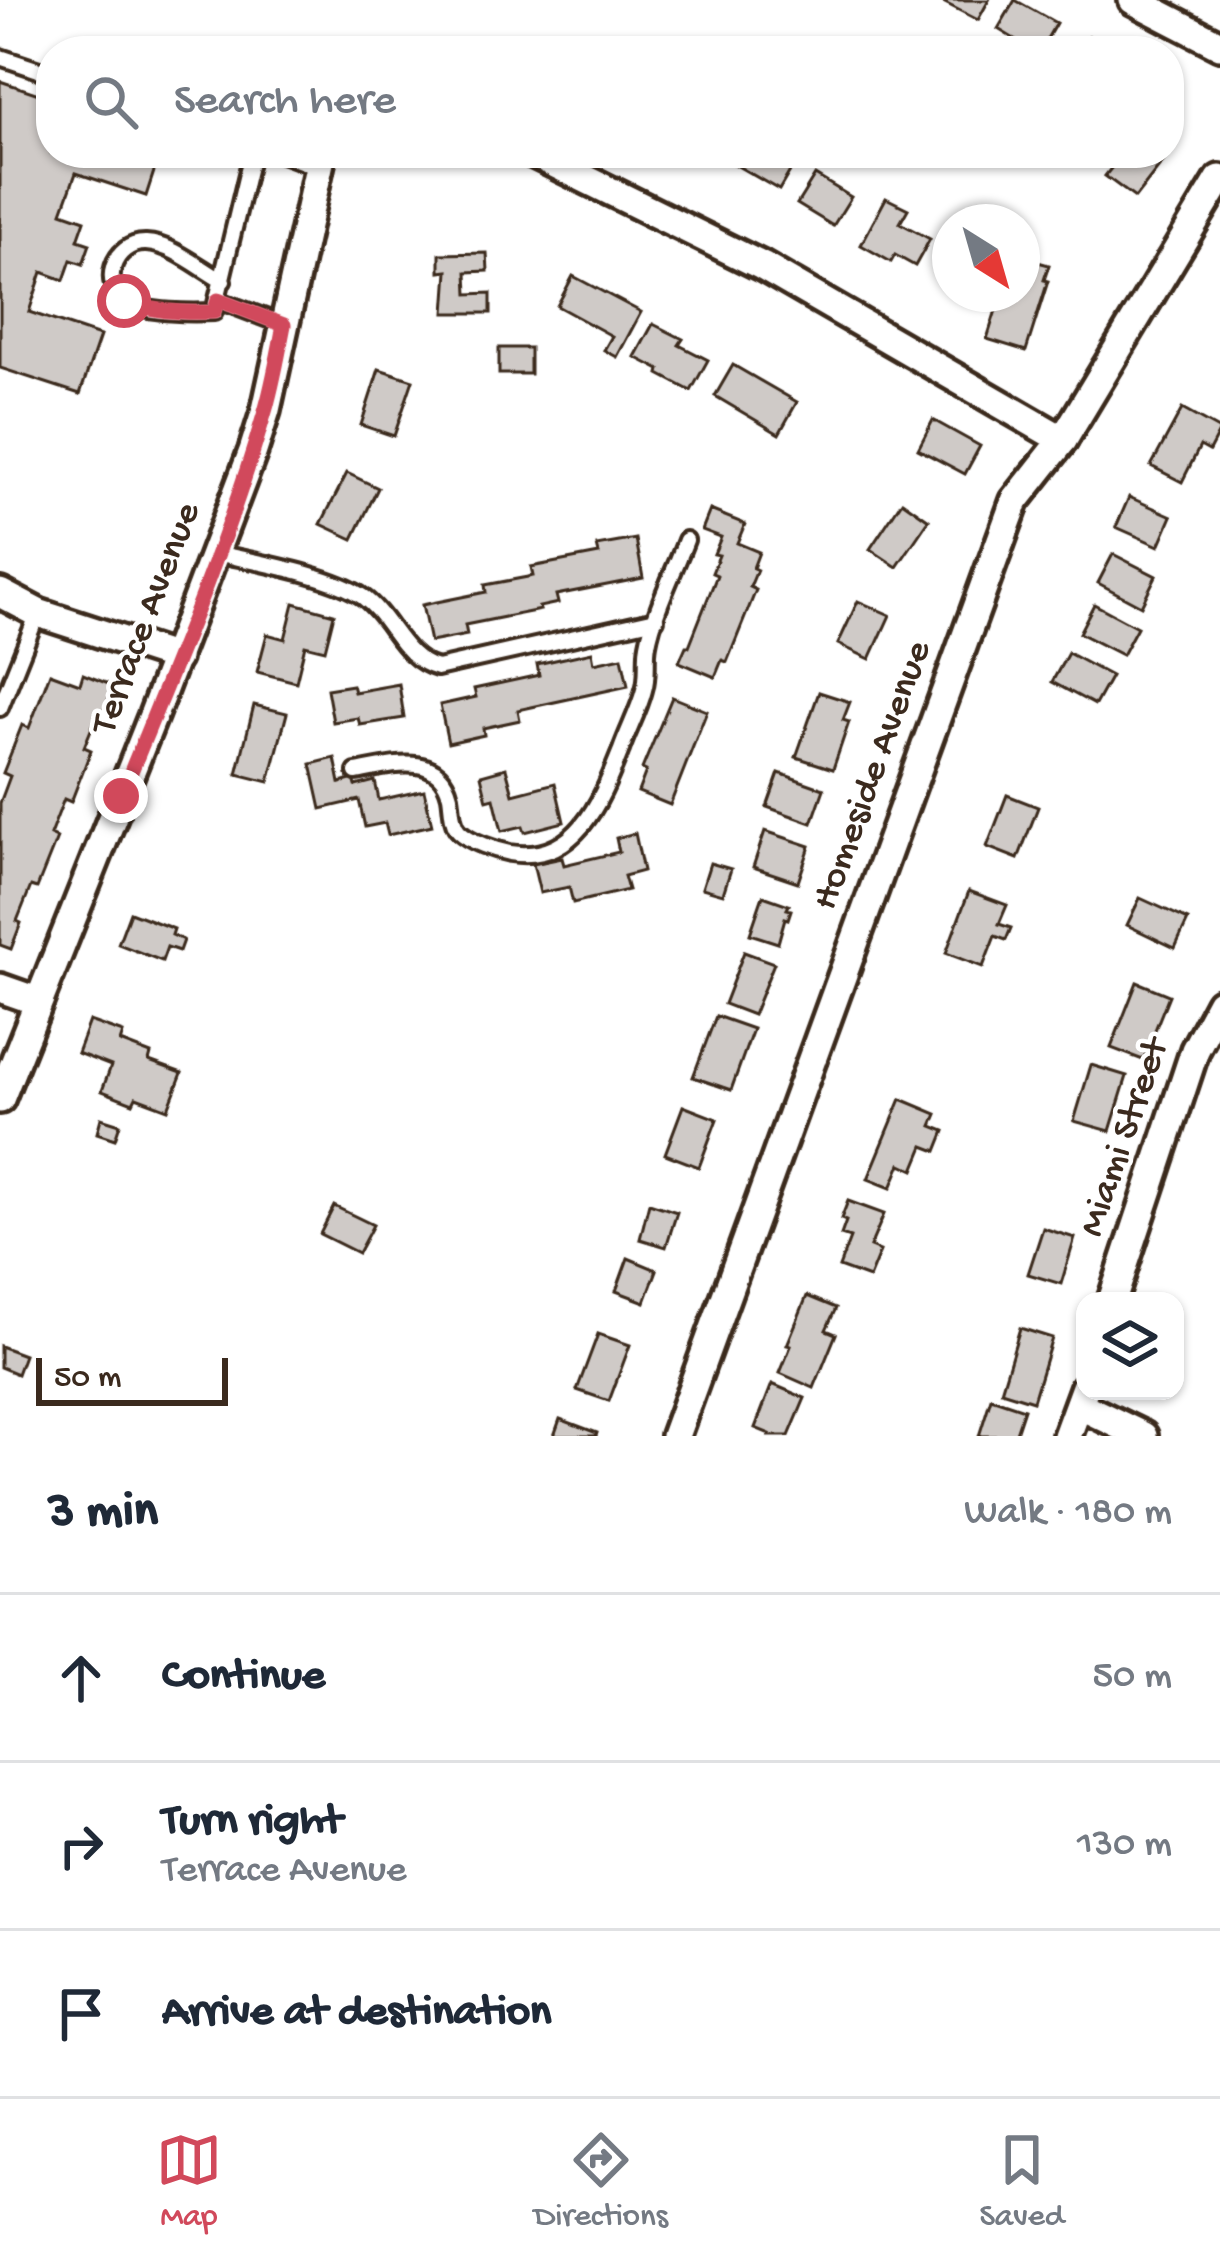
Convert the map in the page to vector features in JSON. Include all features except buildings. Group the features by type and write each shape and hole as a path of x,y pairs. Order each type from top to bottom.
{"street":[{"path":"1133,0 1220,45"},
{"name":"Terrace Avenue","path":"0,1099 217,553 266,410 318,168"},
{"path":"563,168 762,266 1064,440"},
{"name":"Homeside Avenue","path":"675,1436 1015,501 1064,440 1220,179"},
{"path":"0,593 38,613 176,658"},
{"path":"0,988 37,1001"},
{"name":"Miami Street","path":"1115,1292 1195,1050 1220,1003"},
{"path":"1067,1436 1080,1400"},
{"path":"1088,1400 1143,1436"}],"lane":[{"path":"0,57 36,69"},
{"path":"223,281 165,248 135,244 121,252 111,282 124,301 137,306 214,312 223,281 249,168"},
{"path":"218,300 284,325"},
{"path":"356,772 402,764 433,770 446,785 458,830 498,850 536,852 565,842 582,827 604,791 646,687 648,643 686,540"},
{"path":"217,553 357,592 377,608 416,658 436,668 656,619"},
{"path":"0,708 38,613"}],"route":[{"path":"121,796 253,451 284,325 218,300 214,312 199,313 124,301"}]}
